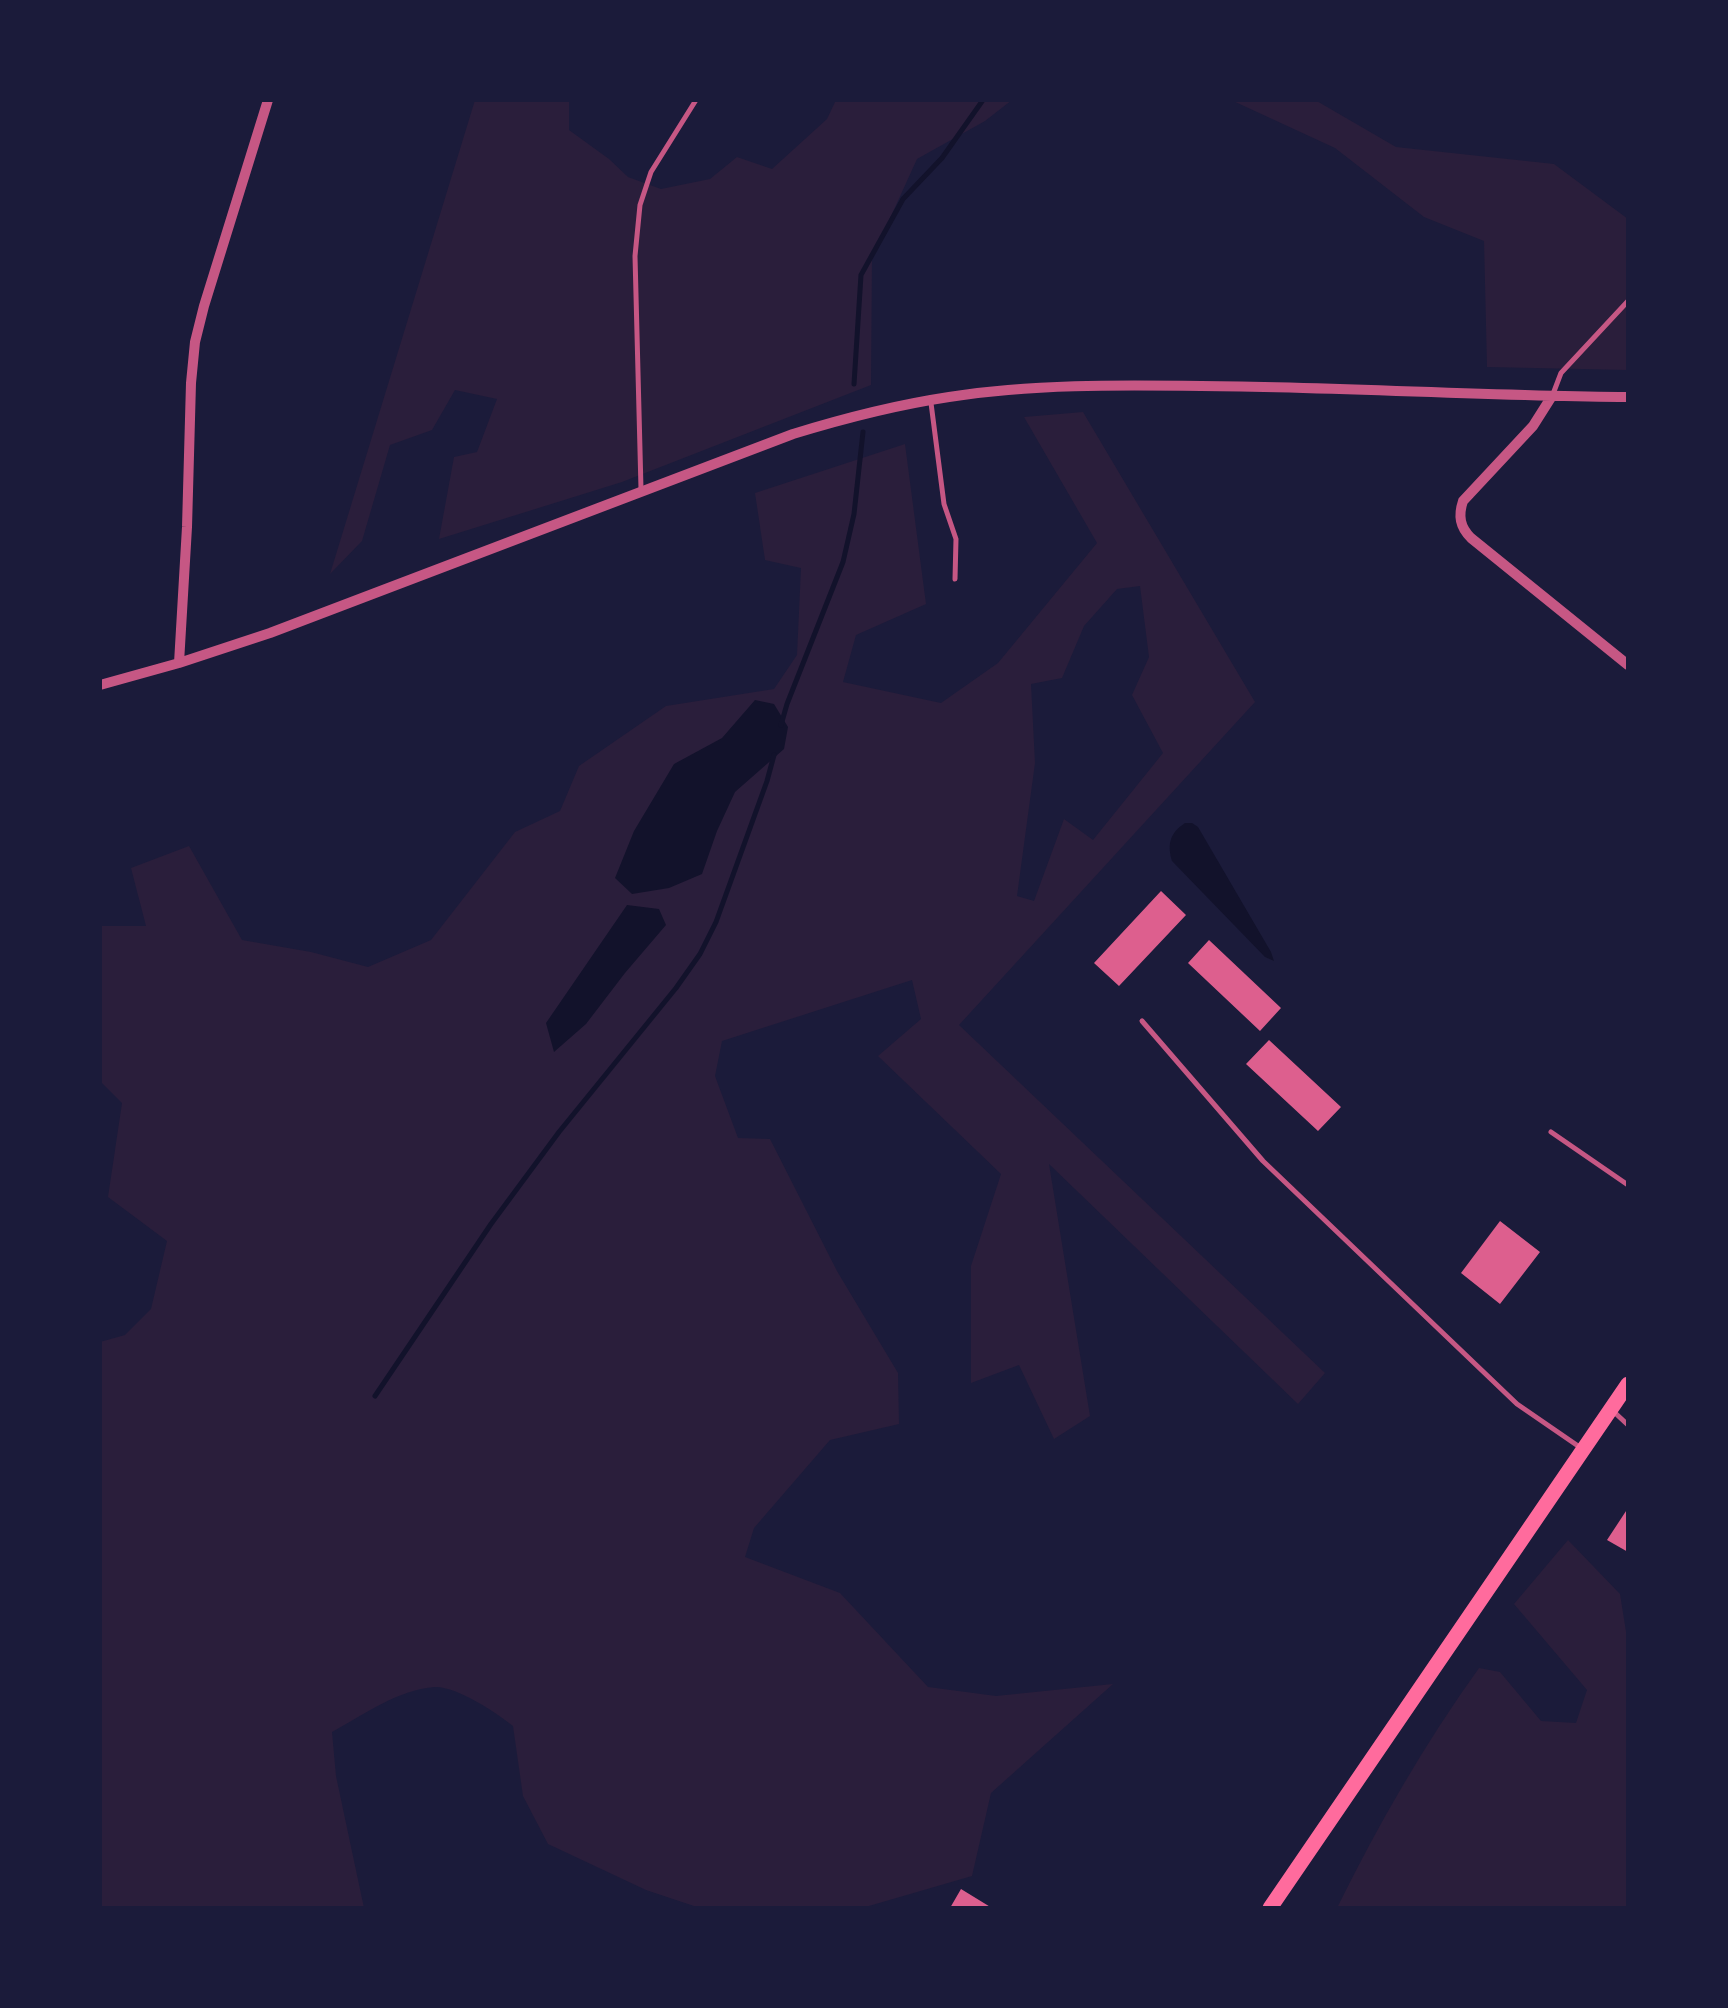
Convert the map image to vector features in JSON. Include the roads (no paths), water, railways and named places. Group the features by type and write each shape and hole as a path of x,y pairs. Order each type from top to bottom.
{"main road":[{"path":"1270,1908 1628,1384"}],"street":[{"path":"179,664 196,342 268,100"},
{"path":"100,685 270,634 794,434 851,416 930,400 1011,390 1118,385 1628,397"},
{"path":"1552,396 1533,426 1463,501 1462,526 1471,538 1628,665"}],"lane":[{"path":"641,492 635,272 640,205 651,172 696,100"},
{"path":"1552,396 1561,373 1628,302"},
{"path":"930,400 944,504 956,539 955,579"},
{"path":"1142,1021 1263,1162 1517,1404 1584,1450"},
{"path":"1551,1132 1628,1185"},
{"path":"1611,1410 1628,1425"}],"waterway":[{"path":"854,384 861,275 903,199 942,158 983,100"},
{"path":"781,725 843,562 854,514 863,432"},
{"path":"375,1396 491,1224 700,954 716,922 774,755"}]}
